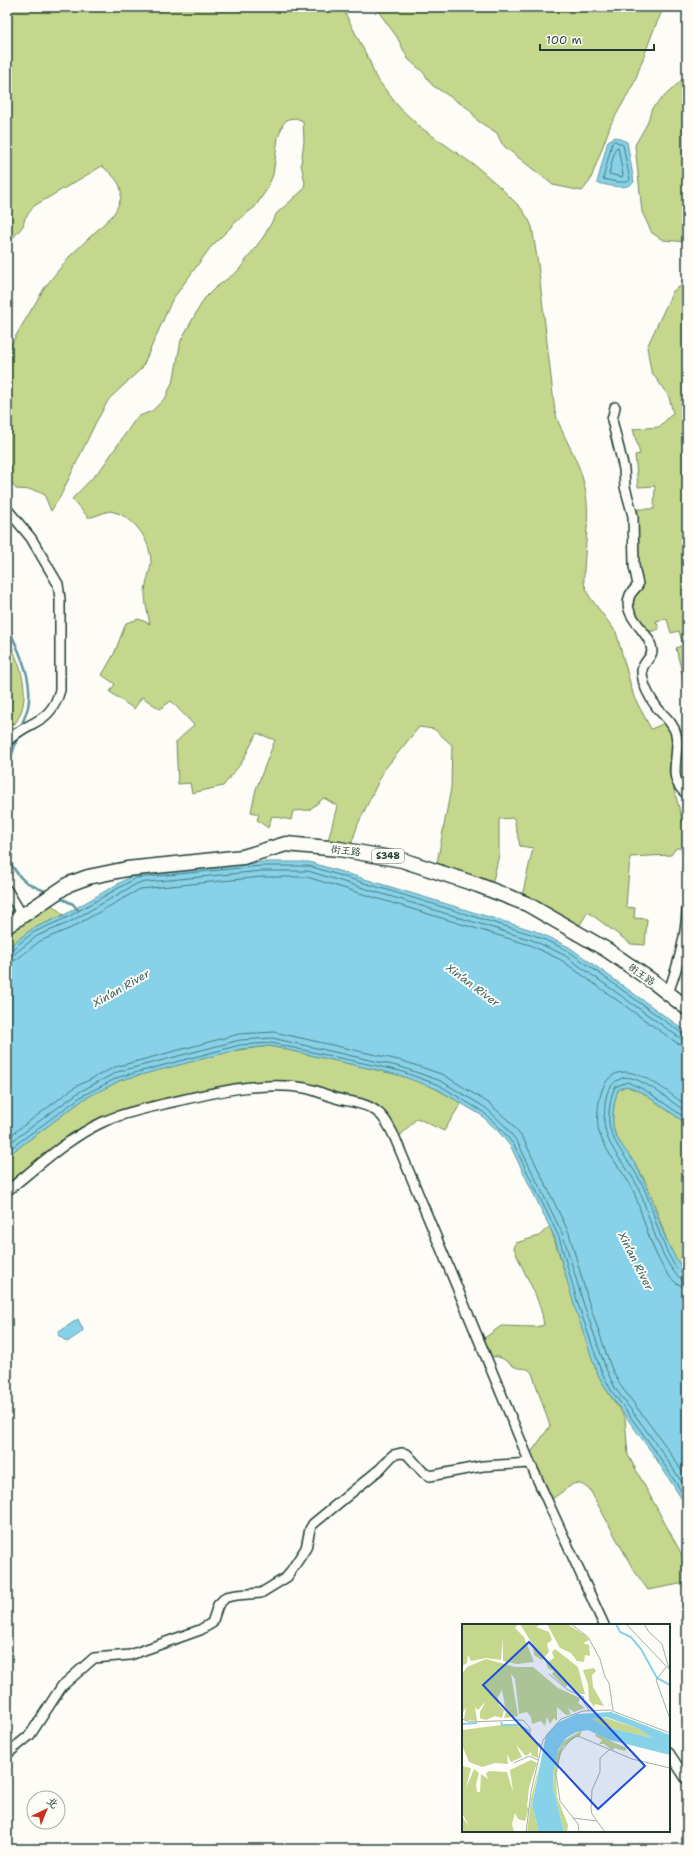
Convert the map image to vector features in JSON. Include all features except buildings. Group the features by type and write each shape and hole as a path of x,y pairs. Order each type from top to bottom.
{"main road":[{"name":"街王路","path":"7,926 69,884 101,874 127,869 243,857 286,844 382,855 421,866 527,904 607,950 687,1008"}],"street":[{"path":"615,407 612,420 624,469 625,487 633,516 634,566 638,585 630,595 629,609 650,641 652,652 643,666 642,671 648,694 673,725 676,733 675,776 679,786 687,794"},
{"path":"7,509 31,538 55,578 60,599 60,690 57,698 45,717 17,732 7,742"},
{"path":"7,890 22,915"},
{"path":"668,993 681,948 687,910"},
{"path":"7,1191 50,1157 99,1124 122,1114 192,1098 256,1088 289,1087 306,1088 373,1108 384,1118 396,1138 530,1463 604,1624"},
{"path":"7,1754 30,1735 62,1686 94,1658 135,1653 200,1630 212,1623 218,1605 226,1597 236,1594 261,1593 287,1578 306,1548 310,1529 313,1524 380,1469 393,1455 401,1453 406,1454 423,1472 430,1476 483,1466 530,1463"},
{"path":"670,1754 687,1780"}],"green space":[{"path":"7,7 342,7 370,62 375,76 398,106 420,127 477,167 521,208 532,227 538,264 555,412 580,471 586,493 587,518 584,583 589,596 616,632 634,697 651,729 665,723 674,734 669,771 684,826 685,848 676,848 671,855 630,857 626,907 635,908 634,918 647,919 645,945 631,944 588,912 579,926 522,896 533,848 520,846 514,818 499,819 499,855 492,885 437,863 451,788 452,745 434,729 419,727 384,770 358,824 351,845 328,841 337,806 324,798 309,810 293,811 291,820 272,816 268,828 257,820 259,814 251,812 256,789 275,740 257,733 242,762 223,786 192,793 190,783 178,784 176,742 194,725 171,701 160,709 142,697 134,709 110,692 115,684 102,675 114,654 126,623 139,619 150,624 145,594 151,563 150,554 144,537 126,517 109,511 88,517 72,499 101,469 137,417 152,411 166,397 174,378 181,340 204,299 215,288 238,271 264,236 277,213 303,190 305,183 301,164 304,141 303,121 296,118 288,119 283,124 278,138 273,175 267,189 255,207 237,221 210,248 172,300 142,368 109,399 95,424 60,497 51,511 44,494 33,490 16,489 7,477 7,353 45,287 69,257 113,215 118,207 121,193 118,182 102,166 34,206 25,218 23,226 13,238 8,252 7,269"},
{"path":"375,7 664,7 654,29 634,83 611,124 590,181 582,191 553,185 505,147 497,133 478,121 469,109 432,85 423,72 408,59 397,37"},
{"path":"687,75 687,242 663,240 652,233 642,212 635,145 647,124 652,108"},
{"path":"687,282 687,694 676,648 683,645 679,631 671,633 667,619 656,621 659,629 647,633 631,609 632,597 640,585 635,550 638,509 654,509 655,486 638,487 635,455 640,454 633,429 659,427 673,413 669,397 651,371 647,347 673,291"},
{"path":"7,638 22,674 24,699 16,722 7,732"},
{"path":"48,902 64,915 32,929 7,948 7,931"},
{"path":"270,1046 399,1075 429,1085 461,1103 444,1131 417,1118 399,1137 373,1105 259,1084 119,1113 7,1187 7,1156 84,1099 121,1080 230,1051"},
{"path":"626,1086 643,1093 687,1124 687,1274 672,1252 649,1189 643,1177 618,1139 613,1127 615,1099 618,1090"},
{"path":"550,1226 597,1373 625,1418 628,1455 681,1553 686,1572 685,1583 648,1590 633,1569 590,1490 584,1486 580,1484 573,1484 552,1499 530,1454 550,1426 532,1373 526,1369 515,1367 501,1358 491,1357 483,1339 501,1326 536,1327 544,1325 536,1295 514,1248 516,1243 539,1236"}],"water":[{"path":"615,137 627,142 634,182 631,185 617,187 597,183 608,141"},
{"name":"Xin’an River","path":"261,862 309,862 535,931 569,947 687,1032 687,1124 643,1093 626,1086 618,1090 615,1099 613,1127 616,1137 635,1164 642,1178 670,1249 687,1274 687,1507 653,1454 608,1392 597,1373 574,1305 555,1238 511,1147 499,1132 481,1115 437,1089 399,1075 270,1046 241,1049 121,1080 84,1099 7,1156 7,948 32,929 64,915 135,874"},
{"path":"78,1319 83,1330 82,1332 67,1342 58,1335 59,1332"}],"waterway":[{"path":"7,625 24,664 29,685 28,707 21,728"},
{"path":"7,769 18,736"},
{"path":"7,858 23,880 47,892"},
{"path":"58,897 73,904 78,910"}]}
